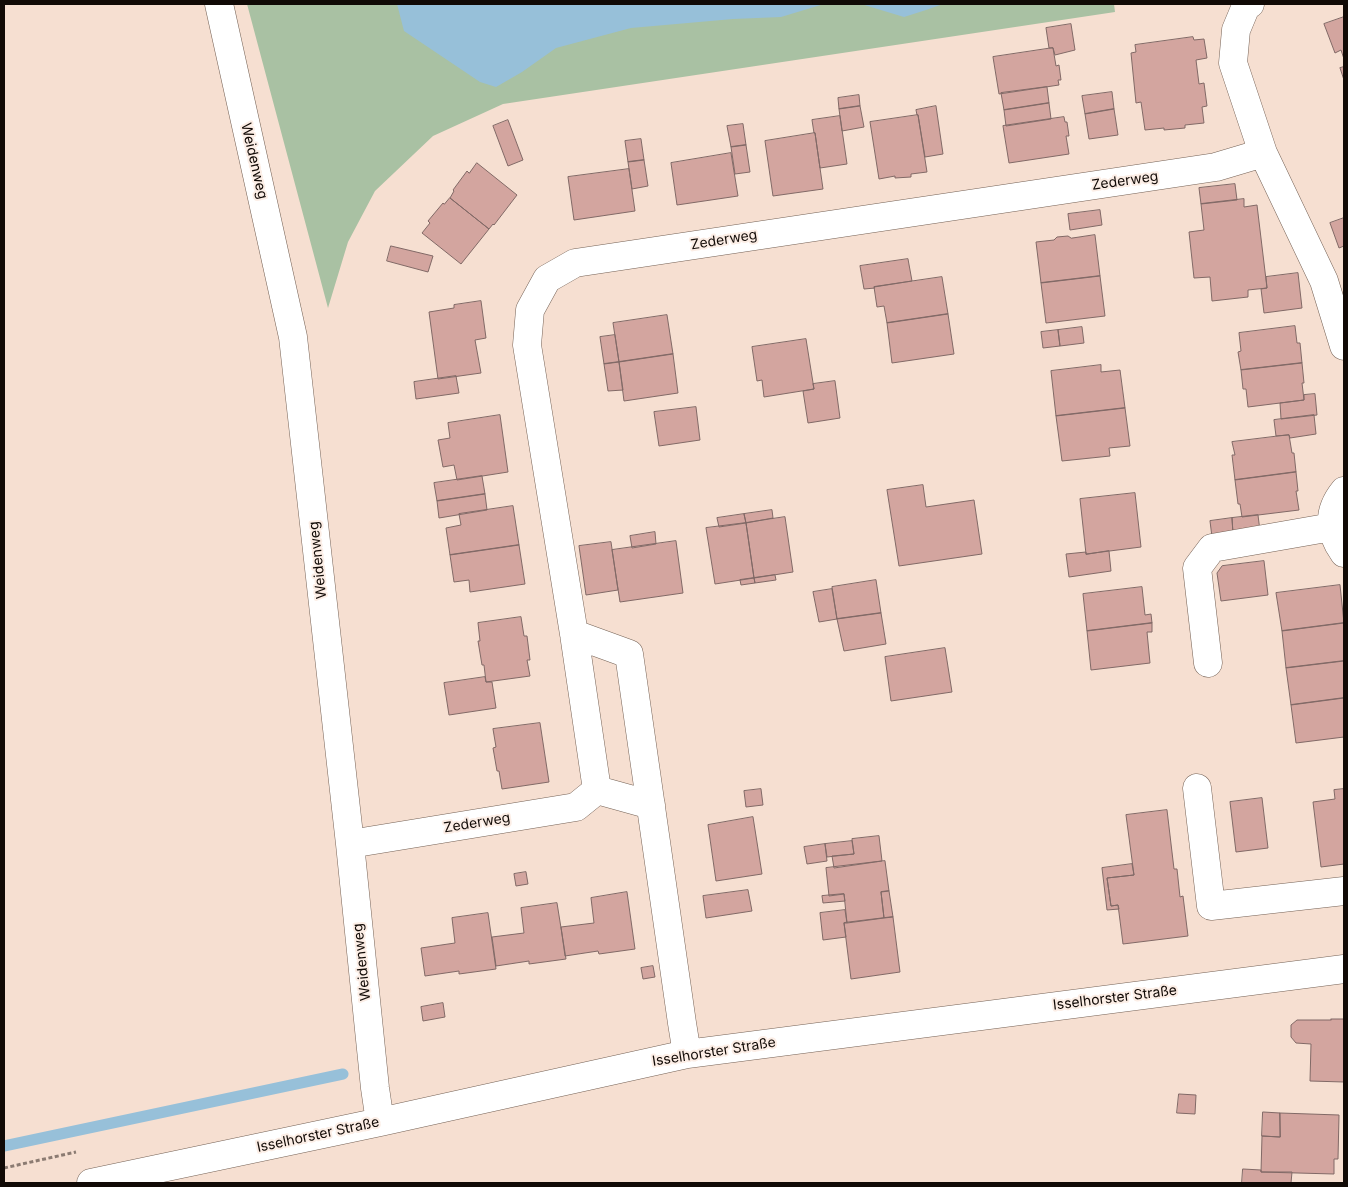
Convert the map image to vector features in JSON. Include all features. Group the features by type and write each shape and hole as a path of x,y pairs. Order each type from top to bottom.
{"street":[{"name":"Weidenweg","path":"219,4 293,337 380,1122"},
{"path":"1250,4 1246,6 1236,30 1233,63 1263,153 1324,281 1344,346"},
{"name":"Zederweg","path":"350,844 576,807 597,790 574,634 527,346 530,310 547,280 575,263 1216,167 1263,153"},
{"path":"1344,492 1338,499 1332,513 1332,528 1336,541 1344,553"},
{"path":"1208,663 1197,568 1212,548 1332,528"},
{"path":"574,634 629,654 688,1054"},
{"path":"1197,788 1211,906 1344,891"},
{"path":"597,790 651,805"},
{"name":"Isselhorster Straße","path":"91,1183 688,1054 1344,969"}],"green space":[{"path":"247,4 1114,4 1115,12 503,104 433,136 375,191 348,242 328,308"}],"water":[{"path":"397,4 824,4 781,17 733,19 631,28 556,48 522,72 496,87 480,82 404,31"},
{"path":"861,4 943,4 904,17"}],"building":[{"path":"1344,17 1344,59 1341,50 1335,53 1324,24"},
{"path":"1071,24 1075,50 1055,55 1053,48 1049,48 1046,28"},
{"path":"1193,37 1194,40 1204,39 1207,58 1196,60 1199,84 1204,83 1207,106 1202,107 1204,123 1185,125 1185,128 1145,130 1141,102 1136,103 1131,53 1136,52 1135,45"},
{"path":"1053,48 1056,66 1059,65 1061,80 1058,80 1059,85 999,94 993,57"},
{"path":"1344,67 1344,80 1340,68"},
{"path":"1047,87 1049,103 1004,110 1001,93"},
{"path":"1112,92 1114,109 1085,114 1082,96"},
{"path":"859,95 860,106 839,109 838,98"},
{"path":"1049,103 1051,119 1006,126 1004,110"},
{"path":"860,106 864,127 842,131 839,109"},
{"path":"936,106 943,154 925,157 916,110"},
{"path":"1114,109 1118,135 1089,139 1085,114"},
{"path":"918,115 927,172 911,174 911,177 895,178 895,176 879,179 870,122"},
{"path":"840,116 847,164 820,168 812,120"},
{"path":"1064,117 1065,122 1067,122 1069,136 1066,136 1069,154 1009,163 1003,126"},
{"path":"508,120 523,160 508,166 493,126"},
{"path":"743,124 746,145 731,147 727,126"},
{"path":"815,133 823,189 773,196 765,141"},
{"path":"641,139 644,160 628,162 625,141"},
{"path":"746,145 750,172 735,174 731,147"},
{"path":"731,153 738,196 677,205 671,163"},
{"path":"644,160 648,186 632,189 628,162"},
{"path":"477,163 517,195 489,229 450,198 453,190 467,171 469,173"},
{"path":"629,169 635,211 574,220 568,177"},
{"path":"1235,184 1237,200 1201,204 1199,188"},
{"path":"450,198 489,229 461,264 422,233 430,223 428,221 443,203"},
{"path":"1244,199 1244,207 1257,205 1267,288 1248,290 1248,297 1212,301 1210,277 1194,278 1189,232 1204,230 1201,204"},
{"path":"1100,210 1102,225 1070,230 1068,214"},
{"path":"1344,218 1344,246 1339,248 1330,223"},
{"path":"1095,235 1100,276 1041,283 1036,242 1054,240 1057,237 1068,236 1071,238"},
{"path":"391,246 433,256 428,272 387,261"},
{"path":"908,259 912,281 864,289 860,266"},
{"path":"1298,273 1302,308 1264,313 1261,289 1267,288 1266,277"},
{"path":"1100,276 1105,316 1046,323 1041,283"},
{"path":"942,277 948,314 887,323 884,306 877,307 874,287"},
{"path":"481,301 486,338 475,340 481,373 438,379 429,312 454,308 454,305"},
{"path":"948,314 954,354 892,363 887,323"},
{"path":"667,315 673,354 619,362 613,323"},
{"path":"1295,326 1297,343 1300,343 1302,363 1241,370 1238,352 1241,351 1239,333"},
{"path":"1082,327 1084,343 1060,346 1058,330"},
{"path":"1058,330 1060,346 1043,348 1041,332"},
{"path":"615,335 619,362 604,364 600,337"},
{"path":"806,339 814,389 764,397 762,380 757,381 752,347"},
{"path":"673,354 678,393 624,401 619,362"},
{"path":"619,362 623,390 608,391 604,364"},
{"path":"1302,363 1304,400 1248,407 1246,389 1243,389 1241,370"},
{"path":"1101,365 1101,372 1120,370 1125,408 1056,416 1051,371"},
{"path":"456,376 459,393 416,399 414,382"},
{"path":"835,381 840,418 808,423 803,391 814,389 813,384"},
{"path":"1315,394 1317,415 1281,419 1280,403 1304,400 1304,395"},
{"path":"696,407 700,440 659,446 654,412"},
{"path":"1125,408 1130,446 1109,448 1110,456 1062,461 1056,416"},
{"path":"500,415 508,472 457,480 454,465 443,467 438,440 450,438 448,423"},
{"path":"1314,415 1316,434 1290,438 1289,435 1276,436 1274,420"},
{"path":"1289,435 1292,453 1294,453 1296,472 1235,480 1232,455 1235,455 1232,442"},
{"path":"1296,472 1299,510 1242,517 1240,504 1238,504 1235,480"},
{"path":"482,476 485,494 437,501 434,483"},
{"path":"923,485 926,507 974,500 982,554 899,566 887,490"},
{"path":"1135,493 1141,547 1086,554 1080,499"},
{"path":"485,494 487,510 439,518 437,501"},
{"path":"513,506 519,545 450,555 446,528 461,525 459,514"},
{"path":"772,510 773,518 746,523 744,514"},
{"path":"744,514 746,523 719,527 717,518"},
{"path":"1258,515 1260,531 1233,534 1232,518"},
{"path":"785,517 793,572 754,578 746,523"},
{"path":"1232,518 1233,534 1212,537 1210,521"},
{"path":"746,523 754,578 715,584 706,528"},
{"path":"655,532 656,544 632,548 630,536"},
{"path":"676,541 683,593 620,602 612,550"},
{"path":"611,542 618,590 586,595 579,546"},
{"path":"519,545 525,584 470,592 469,580 454,582 450,555"},
{"path":"1109,551 1111,571 1069,577 1066,554"},
{"path":"1264,561 1268,595 1221,601 1217,573 1222,566"},
{"path":"775,575 776,580 755,583 754,578"},
{"path":"754,578 755,583 741,585 740,580"},
{"path":"876,580 881,613 837,619 832,587"},
{"path":"1340,585 1344,623 1282,631 1276,593"},
{"path":"1142,587 1145,615 1151,614 1152,623 1087,631 1083,594"},
{"path":"832,589 837,619 819,622 813,592"},
{"path":"881,613 886,644 844,651 837,619"},
{"path":"521,617 524,636 527,636 530,660 527,660 530,676 486,682 478,641 480,641 478,623"},
{"path":"1152,623 1152,632 1147,632 1150,663 1091,670 1087,631"},
{"path":"1344,623 1344,661 1286,668 1282,631"},
{"path":"945,648 952,692 891,701 885,657"},
{"path":"1344,661 1344,698 1291,705 1286,668"},
{"path":"485,677 486,682 492,682 496,708 449,715 444,683"},
{"path":"1344,698 1344,737 1296,743 1291,705"},
{"path":"540,723 549,782 502,789 493,748 496,747 493,729"},
{"path":"761,789 763,805 746,807 744,791"},
{"path":"1344,789 1344,864 1321,867 1313,802 1335,799 1334,790"},
{"path":"1262,798 1268,848 1236,852 1230,802"},
{"path":"1167,810 1174,869 1177,869 1180,897 1183,896 1188,936 1123,944 1118,905 1111,906 1107,878 1134,875 1126,815"},
{"path":"753,817 762,874 716,881 708,825"},
{"path":"879,836 882,861 834,868 832,856 854,854 852,839"},
{"path":"852,841 854,854 827,857 825,844"},
{"path":"825,844 827,861 807,864 804,847"},
{"path":"885,861 889,891 881,892 884,918 847,923 844,894 829,896 826,868"},
{"path":"1132,864 1134,875 1107,878 1111,906 1118,905 1119,909 1107,910 1102,868"},
{"path":"526,872 528,884 516,886 514,874"},
{"path":"748,890 752,911 706,918 703,896"},
{"path":"889,891 893,917 884,918 881,892"},
{"path":"627,892 635,949 599,954 598,951 565,956 561,927 594,923 591,898"},
{"path":"844,894 845,901 823,903 822,896"},
{"path":"557,903 566,959 529,964 529,961 496,966 492,937 524,933 521,908"},
{"path":"845,910 847,923 844,923 846,937 823,940 820,913"},
{"path":"488,913 496,969 459,974 459,971 425,976 421,948 455,943 452,918"},
{"path":"893,917 900,972 851,979 844,923"},
{"path":"653,966 655,977 643,979 641,968"},
{"path":"443,1003 445,1017 423,1021 421,1007"},
{"path":"1344,1019 1344,1082 1310,1081 1311,1044 1296,1043 1291,1037 1291,1025 1297,1020"},
{"path":"1179,1094 1196,1095 1195,1114 1177,1113"},
{"path":"1263,1112 1280,1113 1280,1137 1262,1136"},
{"path":"1280,1113 1339,1115 1338,1159 1334,1159 1334,1174 1261,1172 1262,1136 1280,1137"},
{"path":"1243,1169 1261,1170 1261,1172 1292,1172 1291,1183 1242,1183"}],"waterway":[{"path":"4,1146 343,1074"}]}
